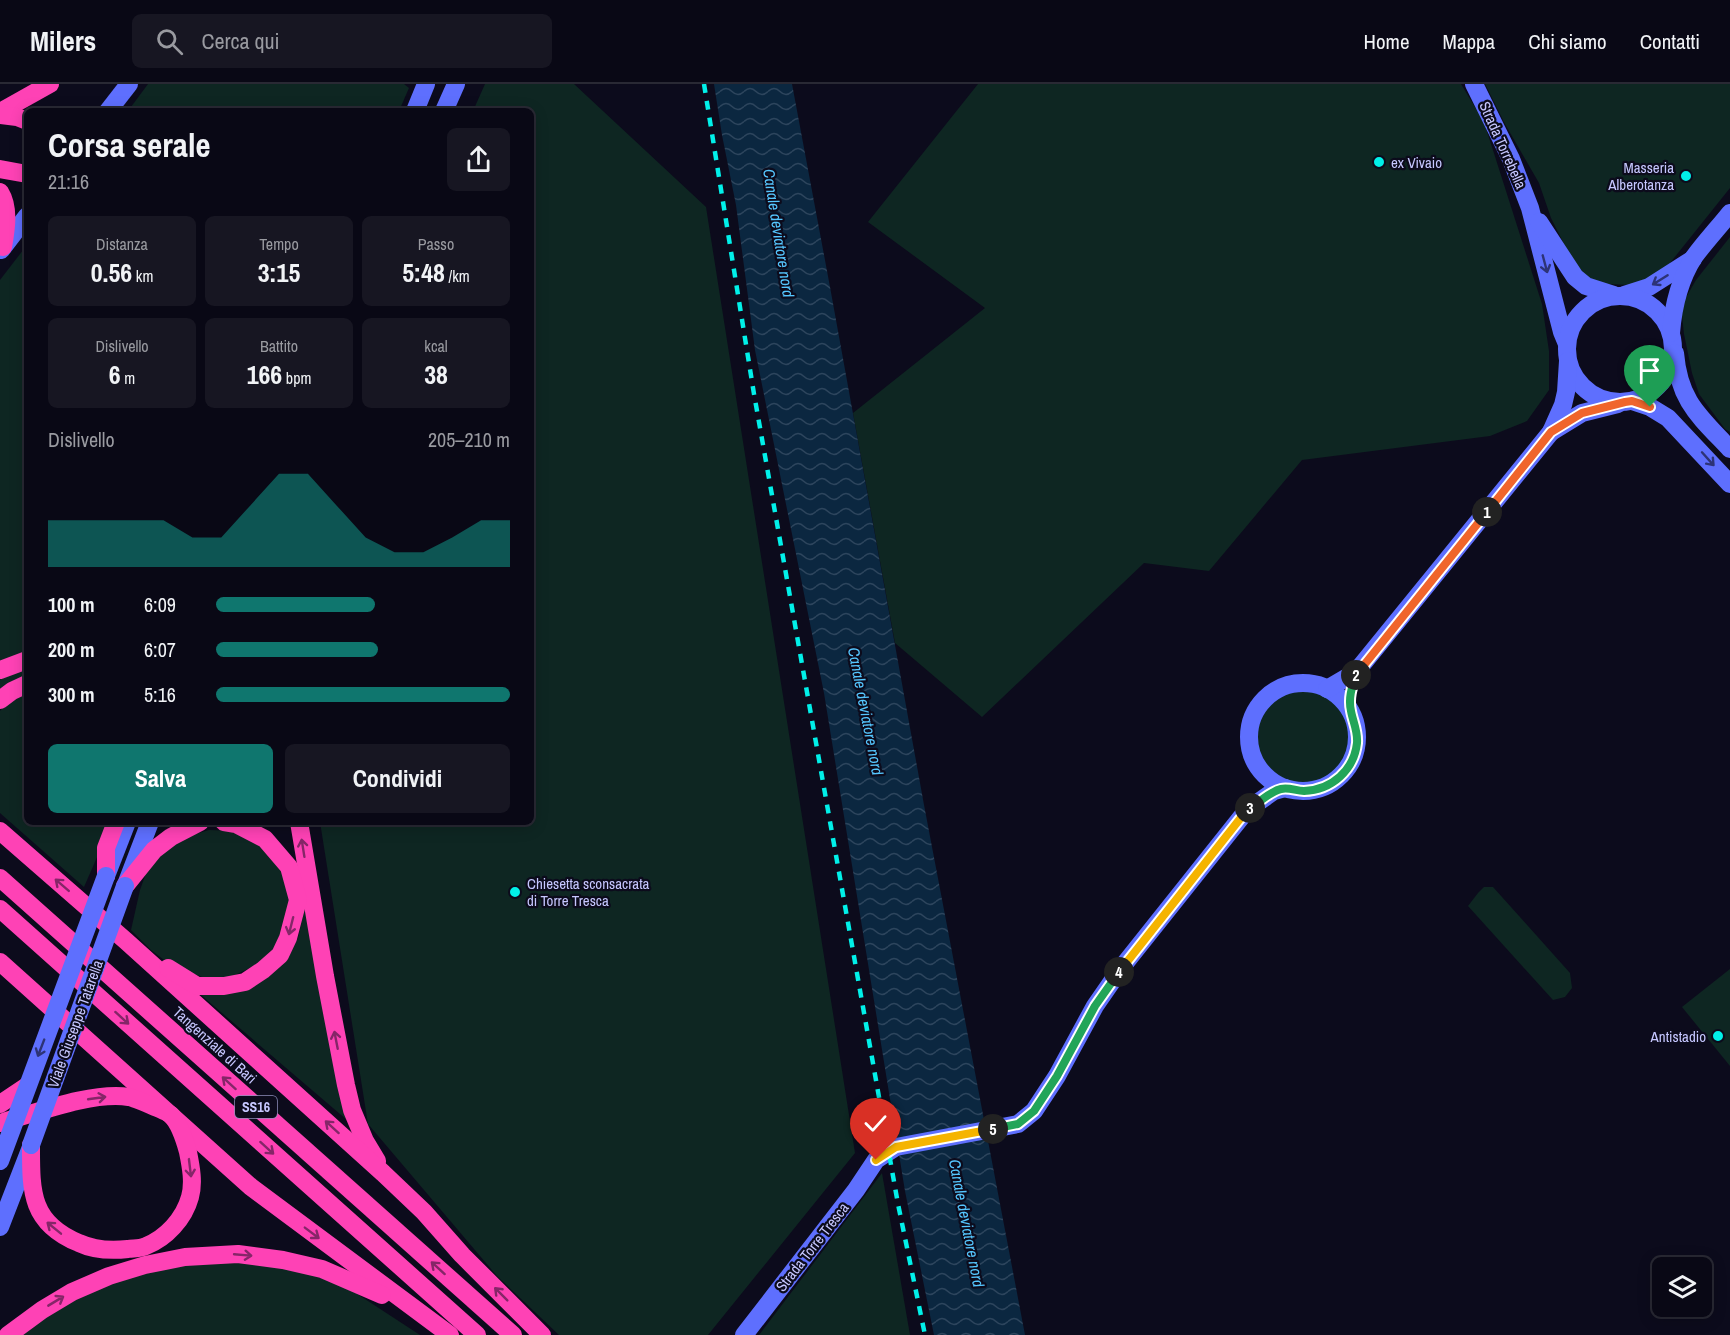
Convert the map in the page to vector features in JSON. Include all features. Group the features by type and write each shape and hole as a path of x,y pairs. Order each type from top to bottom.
{"highway":[{"path":"0,114 50,84"},
{"path":"0,114 24,120"},
{"path":"0,169 24,173"},
{"path":"0,192 6,213 2,249"},
{"path":"0,670 24,661"},
{"path":"0,700 24,685"},
{"path":"0,825 27,854"},
{"path":"106,876 106,848 115,825"},
{"path":"125,886 154,850 171,837 194,825"},
{"path":"126,941 197,986 224,986 245,982 280,955 288,938 298,900 289,867 265,839 238,825"},
{"path":"300,825 346,1085 352,1110 365,1141 383,1173"},
{"path":"0,831 126,941 383,1173 424,1212 462,1256 542,1335"},
{"name":"Tangenziale di Bari","path":"0,878 513,1335"},
{"name":"SS16","path":"0,909 477,1335"},
{"path":"0,962 251,1187 450,1335"},
{"path":"0,1104 27,1086"},
{"path":"0,1123 102,1096 130,1097 171,1114 185,1139 192,1171 191,1196 182,1217 167,1234 144,1247 120,1250 92,1249 68,1239 47,1223 38,1208 31,1185 31,1145"},
{"path":"8,1335 72,1292 109,1276 145,1265 185,1257 238,1254 283,1260 322,1269 392,1299 425,1317"}],"street":[{"path":"110,108 129,84"},
{"path":"415,108 426,84"},
{"path":"445,108 456,84"},
{"name":"Strada Torrebella","path":"1474,84 1510,159 1530,208"},
{"path":"1530,208 1575,277 1586,286 1639,300 1653,307 1664,320 1673,339 1677,370 1687,399 1730,449"},
{"path":"1530,208 1574,376 1583,388 1598,398 1650,407 1668,418 1730,484"},
{"path":"1551,432 1582,413 1629,402 1647,395 1659,385 1670,366 1673,316 1677,295 1693,259 1730,213"},
{"path":"2,249 24,220"},
{"path":"1327,689 1356,672 1551,432 1563,405 1571,330 1580,315 1602,299 1649,287 1693,259"},
{"path":"1351,712 1350,697 1356,672"},
{"path":"1247,810 1259,778 1258,767 1249,740 1251,724 1256,710 1266,698 1276,690 1288,686 1302,683 1315,685 1327,689 1341,699 1351,712 1358,740 1355,753 1346,772 1329,785 1315,790 1301,791 1285,788 1270,780 1258,767"},
{"path":"1247,810 1274,791 1285,788"},
{"name":"Strada Torre Tresca","path":"744,1335 856,1190 876,1160 896,1147 1018,1124 1034,1111 1105,990 1247,810"},
{"name":"Viale Giuseppe Tatarella","path":"0,1161 126,825"},
{"name":"Viale Giuseppe Tatarella","path":"0,1227 149,825"}],"green space":[{"path":"148,84 404,84 409,88 400,108 130,108"},
{"path":"485,84 574,84 706,207 855,1153 708,1335 559,1335 497,1276 368,1124 320,825 534,825 534,108 474,108"},
{"path":"978,84 1461,84 1484,122 1542,304 1549,351 1549,390 1527,421 1490,436 1302,460 1209,571 1144,563 982,717 895,643 853,413 985,308 868,222"},
{"path":"1485,84 1730,84 1730,188 1662,273 1631,285 1606,284 1587,279 1570,256 1551,218 1539,183"},
{"path":"1730,237 1730,432 1725,429 1699,394 1684,334 1681,306 1696,280"},
{"path":"24,249 24,652 0,662 0,280"},
{"path":"24,667 24,679 0,691 0,676"},
{"path":"1303,690 1321,693 1336,704 1347,719 1350,737 1347,755 1336,770 1321,781 1303,784 1285,781 1270,770 1259,755 1256,737 1259,719 1270,704 1285,693"},
{"path":"24,695 24,825 109,825 84,887 0,813 0,711"},
{"path":"209,830 238,831 269,851 284,874 291,898 288,925 271,953 254,966 231,977 205,978 172,966 151,950 131,930 140,890 150,862 178,839"},
{"path":"1484,887 1493,887 1570,973 1572,988 1565,997 1553,1000 1468,906"},
{"path":"305,907 347,1120 201,995 289,954 298,938"},
{"name":"Antistadio","path":"1730,969 1730,1066 1682,1007"},
{"path":"882,1173 910,1335 759,1335"},
{"path":"195,1263 271,1264 308,1273 345,1286 420,1335 18,1335 27,1327 98,1287 145,1273"}],"water":[{"name":"Canale deviatore nord","path":"714,84 792,84 924,805 1025,1335 934,1335 905,1191 824,693 755,350 736,205"}],"railway":[{"path":"704,84 754,394 898,1204 925,1335"}],"place":[{"name":"ex Vivaio","path":"1379,162"},
{"name":"Masseria Alberotanza","path":"1686,176"},
{"name":"Chiesetta sconsacrata di Torre Tresca","path":"515,892"},
{"name":"Antistadio","path":"1718,1036"}],"route":[{"path":"876,1160 896,1147 1018,1124 1034,1111 1105,990 1247,810 1274,791 1285,788 1301,791 1315,790 1329,785 1346,772 1358,740 1350,697 1356,672 1551,432 1582,413 1625,402 1632,401 1650,407"}]}
